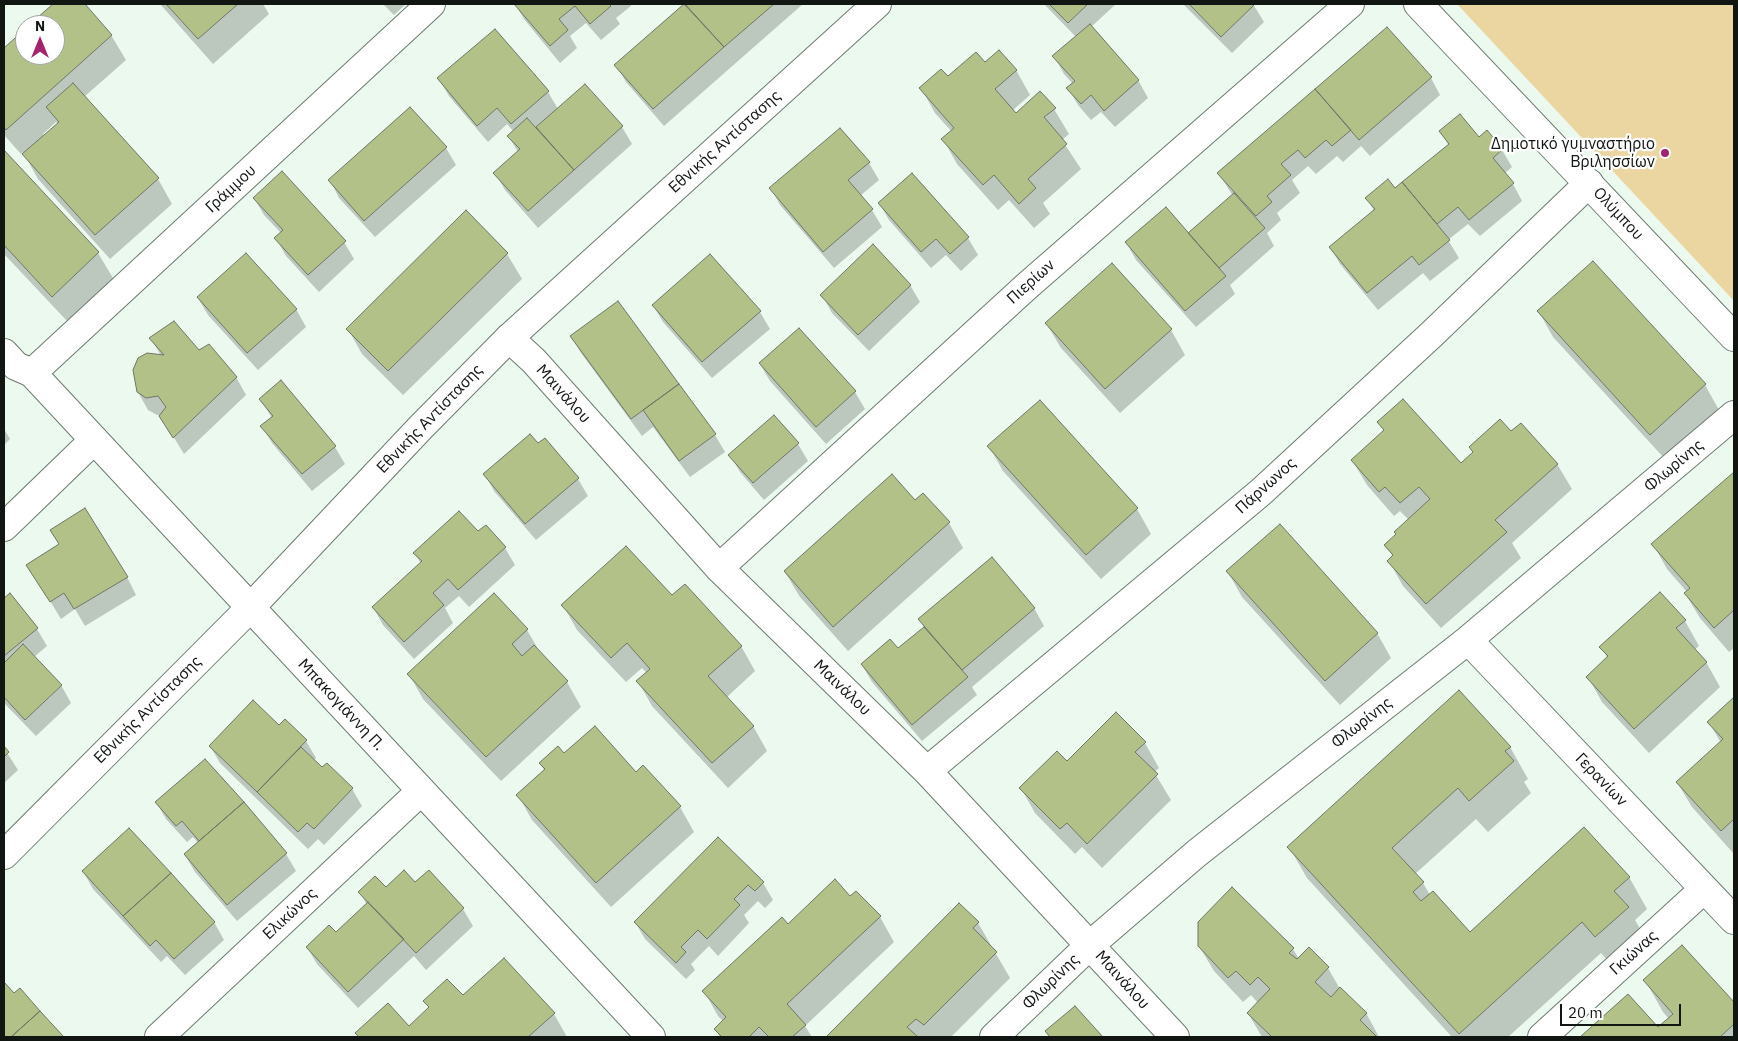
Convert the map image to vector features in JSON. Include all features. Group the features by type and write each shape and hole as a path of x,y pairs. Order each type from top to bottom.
{"street":[{"name":"Γράμμου","path":"32,373 431,4"},
{"name":"Εθνικής Αντίστασης","path":"4,855 250,608 421,427 509,338 877,4"},
{"name":"Πιερίων","path":"719,568 1027,286 1350,4"},
{"name":"Ολύμπου","path":"1418,4 1734,337"},
{"name":"Πάρνωνος","path":"927,772 1261,492 1432,334 1589,184"},
{"path":"4,331 27,356 32,373"},
{"name":"Μαινάλου","path":"509,338 534,361 719,568 927,772 1090,944 1174,1037"},
{"path":"4,353 16,366 32,373"},
{"name":"Μπακογιάννη Π.","path":"32,373 421,791 642,1034"},
{"name":"Φλωρίνης","path":"994,1037 1090,944 1197,853 1468,640 1734,415"},
{"path":"4,527 94,440"},
{"name":"Γερανίων","path":"1468,640 1734,920"},
{"name":"Ελικώνος","path":"159,1037 421,791"},
{"name":"Γκιώνας","path":"1542,1037 1704,889"}],"shaded area":[{"name":"Δημοτικό γυμναστήριο Βριλησσίων","path":"1457,4 1734,4 1734,301"}],"building":[{"path":"53,4 85,4 112,35 6,130 4,127 4,48 15,38 15,65 65,65 65,15 40,15"},
{"path":"166,4 238,4 198,39"},
{"path":"514,4 609,4 611,6 590,24 575,6 559,19 568,30 550,46"},
{"path":"684,4 724,47 653,109 614,65"},
{"path":"685,4 774,4 724,47"},
{"path":"1049,4 1088,4 1068,23"},
{"path":"1189,4 1255,4 1221,37"},
{"path":"1090,24 1139,80 1104,111 1091,95 1081,104 1066,88 1075,81 1052,56"},
{"path":"1387,27 1432,77 1359,140 1315,89"},
{"path":"495,29 549,91 511,124 497,108 477,126 437,78"},
{"path":"999,50 1017,70 995,89 1016,113 1040,91 1056,108 1044,117 1067,144 1028,179 1036,188 1019,204 994,175 983,185 941,139 954,128 919,88 941,69 948,76 976,52 985,62"},
{"path":"73,83 159,178 95,235 22,154 59,122 46,107"},
{"path":"585,84 623,126 574,170 536,127"},
{"path":"1315,89 1351,130 1332,146 1326,140 1305,158 1298,150 1281,164 1291,175 1267,196 1272,202 1256,216 1217,173"},
{"path":"410,107 447,147 364,221 328,180"},
{"path":"1460,114 1479,137 1487,130 1503,149 1493,158 1514,183 1469,220 1458,207 1437,224 1402,182 1449,144 1439,131"},
{"path":"527,118 574,170 528,211 493,173 520,149 507,136"},
{"path":"840,128 870,162 848,180 873,209 823,252 769,188"},
{"path":"4,150 99,252 52,297 4,245"},
{"path":"282,171 346,241 308,275 274,238 283,230 253,198"},
{"path":"912,173 969,237 950,254 936,239 921,252 878,203"},
{"path":"1388,179 1395,188 1402,182 1450,240 1419,265 1412,256 1367,293 1329,247 1375,209 1365,198"},
{"path":"1234,193 1265,228 1219,268 1188,233"},
{"path":"1166,207 1226,276 1185,311 1125,242"},
{"path":"466,210 508,253 388,371 346,329"},
{"path":"873,244 911,285 858,335 820,295"},
{"path":"246,253 297,309 247,353 197,297"},
{"path":"710,254 761,311 702,362 652,305"},
{"path":"1593,261 1706,384 1650,435 1537,311"},
{"path":"1112,263 1172,329 1105,389 1045,323"},
{"path":"618,301 679,384 631,419 570,336"},
{"path":"174,321 199,350 209,344 237,377 173,438 159,416 166,407 158,396 146,398 137,392 133,370 138,358 147,353 164,355 149,338"},
{"path":"799,328 856,391 816,427 759,363"},
{"path":"281,380 336,446 302,474 260,426 273,416 259,399"},
{"path":"679,384 716,434 679,461 643,410"},
{"path":"1403,399 1461,463 1473,452 1469,447 1500,419 1511,431 1521,423 1558,464 1495,520 1507,532 1426,604 1387,561 1393,555 1384,545 1396,534 1394,532 1430,499 1419,487 1400,503 1385,487 1379,492 1351,460 1384,430 1377,422"},
{"path":"1040,400 1138,508 1086,555 987,446"},
{"path":"774,415 799,443 753,483 728,455"},
{"path":"530,434 538,443 545,438 579,478 525,524 483,474"},
{"path":"1734,472 1734,610 1714,628 1684,593 1690,588 1651,544"},
{"path":"892,474 915,500 923,493 950,522 833,627 784,571"},
{"path":"85,508 128,577 74,609 64,593 50,602 26,565 59,544 50,530"},
{"path":"459,511 478,531 486,525 506,547 458,590 448,579 433,593 444,605 404,642 372,607 422,561 413,553"},
{"path":"1280,524 1378,633 1325,681 1226,571"},
{"path":"626,546 672,595 685,584 742,646 708,676 754,726 712,763 636,681 650,669 627,643 611,658 561,605"},
{"path":"992,557 1035,608 962,670 918,619"},
{"path":"1660,592 1686,620 1676,628 1707,662 1634,729 1586,677 1608,656 1599,647"},
{"path":"10,593 38,628 4,656 4,598"},
{"path":"494,593 528,629 512,644 522,656 534,645 568,681 486,757 407,674"},
{"path":"924,627 968,677 912,725 861,664 890,639 898,648"},
{"path":"23,644 62,685 25,720 4,697 4,663"},
{"path":"1459,690 1511,747 1505,751 1514,761 1469,801 1458,788 1392,848 1424,882 1413,892 1421,901 1433,891 1470,932 1584,827 1630,877 1614,891 1629,907 1595,937 1582,922 1459,1034 1287,847"},
{"path":"1734,697 1734,819 1721,831 1676,782 1723,739 1707,722"},
{"path":"253,700 279,725 285,719 307,740 257,792 209,746"},
{"path":"1116,712 1146,742 1135,752 1158,774 1087,844 1067,823 1060,829 1019,788 1057,751 1067,761"},
{"path":"595,726 636,772 643,765 681,806 596,883 516,795 545,769 539,763 558,746 564,753"},
{"path":"4,746 9,752 4,757"},
{"path":"301,747 322,767 327,763 353,788 314,829 307,823 298,832 257,792"},
{"path":"205,759 244,802 199,841 182,821 176,826 155,802"},
{"path":"244,802 287,853 227,905 184,854"},
{"path":"129,828 171,873 123,916 82,871"},
{"path":"718,837 764,882 755,891 748,885 734,899 740,905 707,939 698,930 681,947 686,952 676,963 634,922"},
{"path":"404,870 415,882 429,870 464,908 416,953 358,892 375,876 386,887"},
{"path":"171,873 215,922 174,959 156,940 150,946 123,916"},
{"path":"835,879 850,896 856,891 881,916 787,1004 806,1025 792,1037 769,1037 759,1027 749,1037 722,1037 714,1029 726,1017 702,991 782,917 788,924"},
{"path":"1232,887 1294,948 1289,953 1297,959 1309,947 1329,967 1315,982 1331,997 1340,987 1367,1013 1360,1020 1377,1037 1272,1037 1247,1013 1270,989 1258,977 1250,985 1236,971 1228,978 1198,946 1198,922"},
{"path":"368,902 404,939 348,992 306,947 329,925 336,932"},
{"path":"959,903 979,922 973,928 997,952 924,1025 916,1019 907,1027 918,1037 826,1037"},
{"path":"1682,945 1734,1002 1734,1024 1720,1037 1580,1037 1628,994 1658,1027 1673,1014 1643,980"},
{"path":"504,958 555,1013 528,1037 359,1037 355,1033 388,1003 409,1026 429,1007 423,1001 447,979 463,995"},
{"path":"4,982 14,993 20,988 40,1011 11,1037 4,1037"},
{"path":"1075,1006 1103,1037 1050,1037 1045,1031"},
{"path":"40,1011 64,1037 11,1037"}],"place":[{"name":"Δημοτικό γυμναστήριο Βριλησσίων","path":"1665,153"}]}
